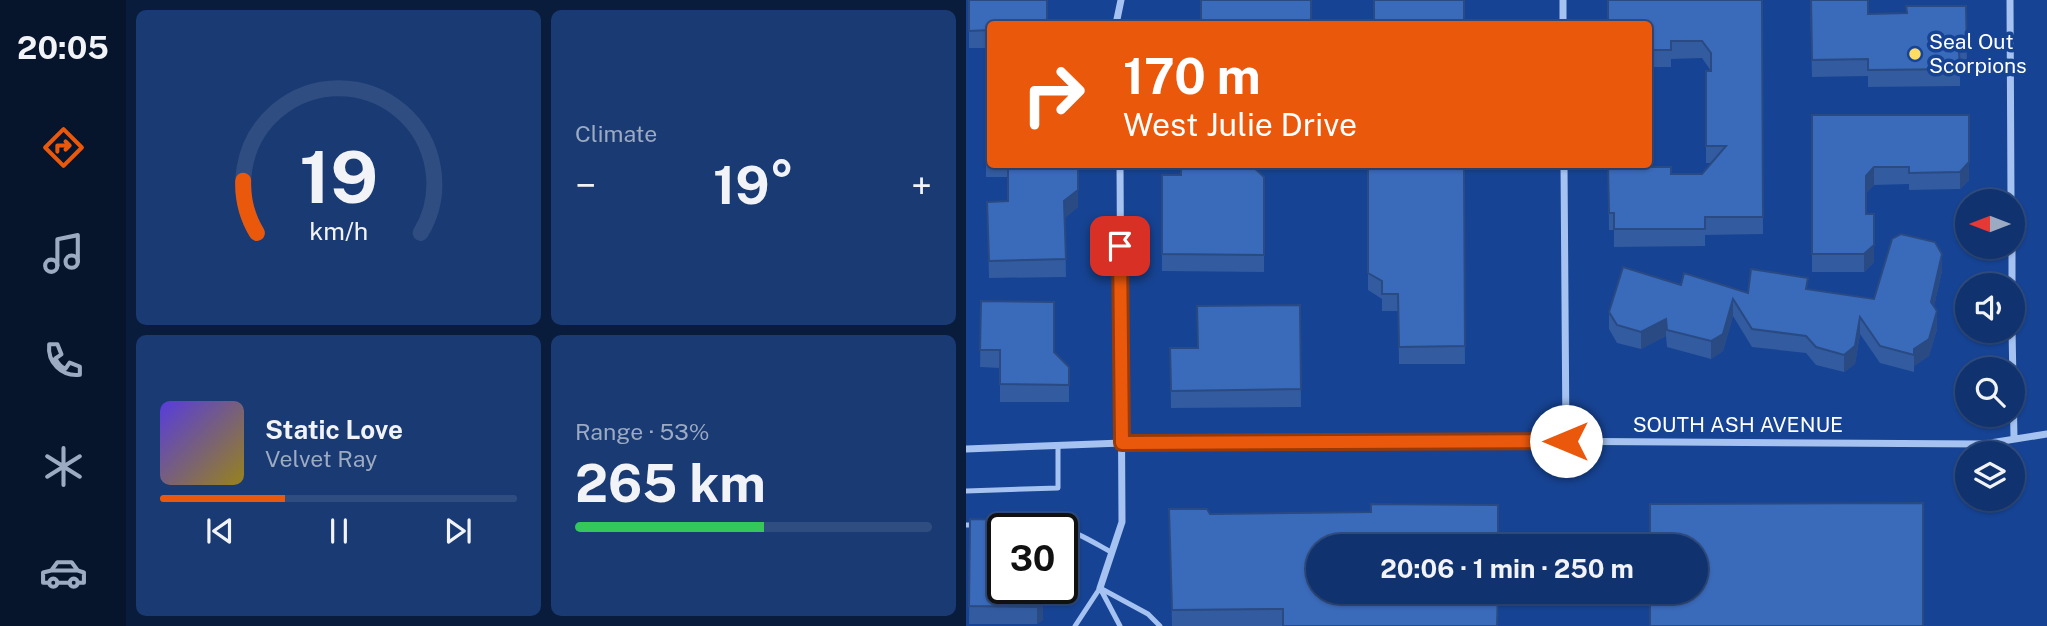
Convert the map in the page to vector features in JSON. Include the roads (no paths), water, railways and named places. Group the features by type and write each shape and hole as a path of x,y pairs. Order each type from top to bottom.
{"street":[{"path":"1117,21 1121,0"},
{"path":"1563,0 1563,21"},
{"path":"2010,0 2011,189"},
{"path":"1100,588 1122,522 1120,168"},
{"path":"1564,168 1566,441"},
{"path":"2012,343 2014,438"},
{"name":"SOUTH ASH AVENUE","path":"966,449 1122,443 1566,441 1984,444 2047,434"}],"lane":[{"path":"966,491 1058,488 1058,445"},
{"path":"966,525 979,525"},
{"path":"1078,534 1111,552"},
{"path":"1075,626 1100,588"},
{"path":"1100,588 1120,626"},
{"path":"1100,588 1148,614 1160,626"}],"place":[{"name":"Seal Out Scorpions","path":"1915,54"}]}
